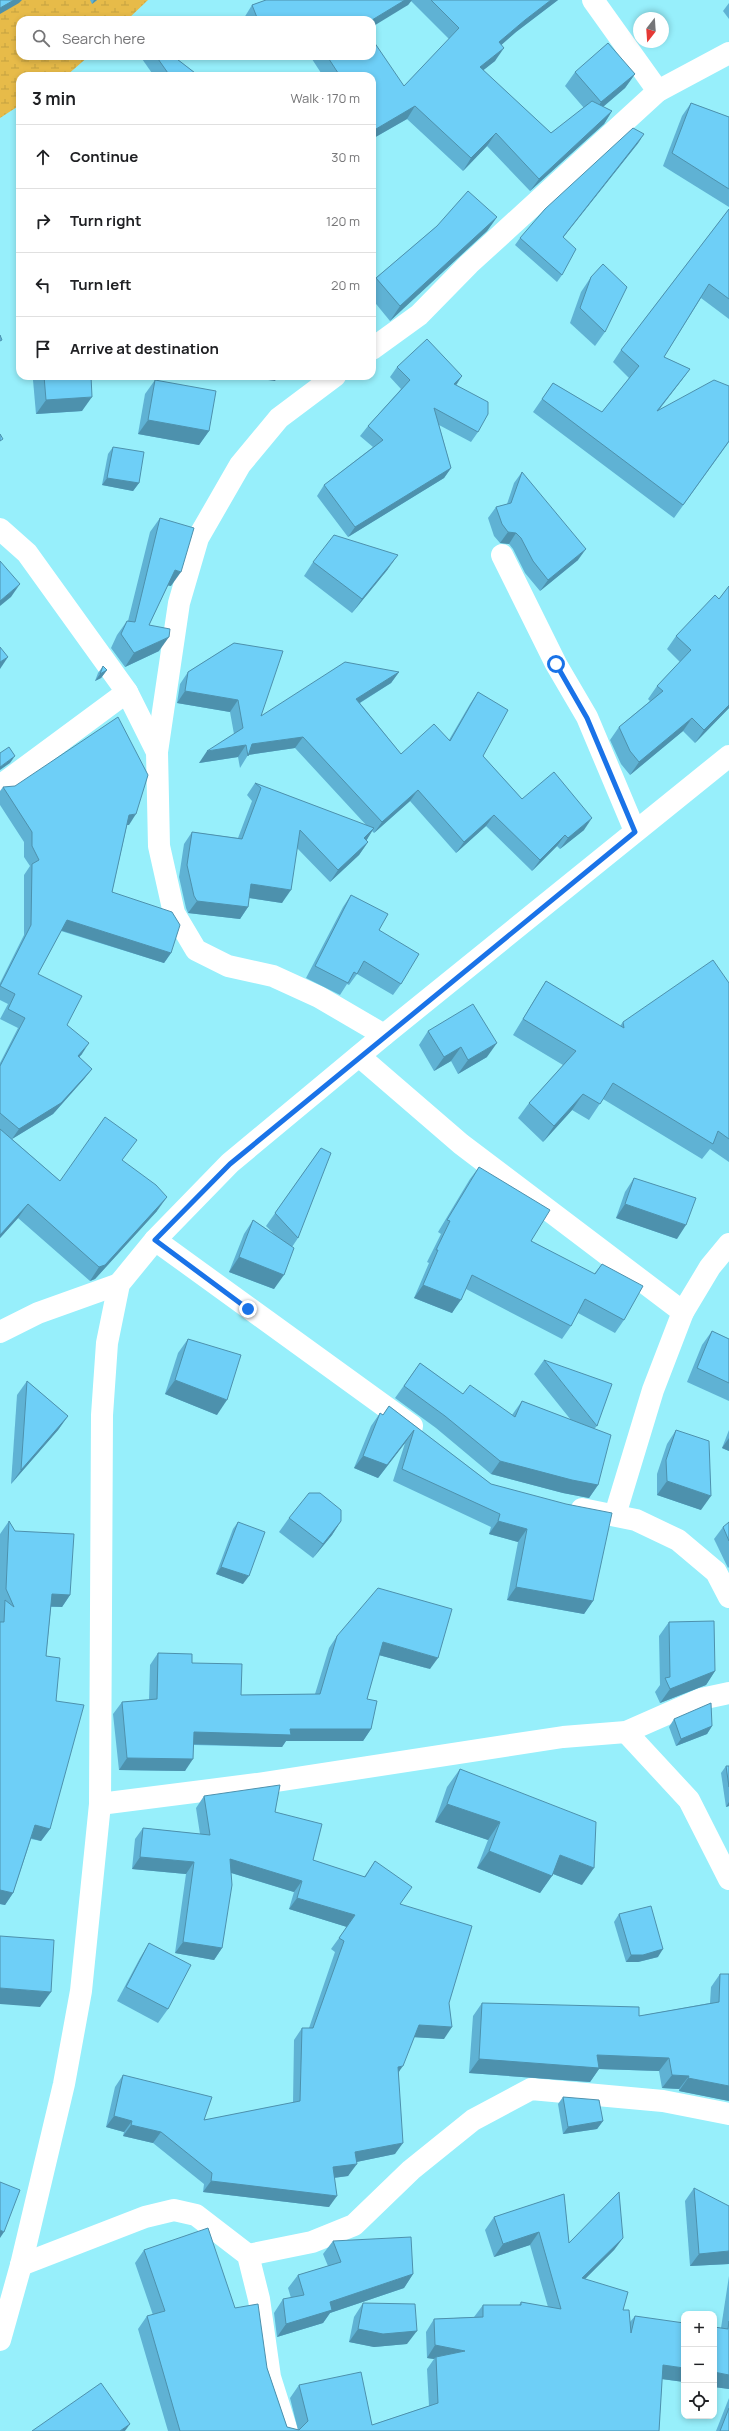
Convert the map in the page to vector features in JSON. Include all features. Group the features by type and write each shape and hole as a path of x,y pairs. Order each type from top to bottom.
{"street":[{"path":"593,0 658,91"},
{"path":"376,346 419,315 469,264 658,91 729,53"},
{"path":"330,380 279,418 240,465 198,538 179,603 157,752 159,846 174,912 196,950 228,966 273,976 319,997 384,1035"},
{"path":"0,529 27,553 127,692 157,752"},
{"path":"502,555 556,664 587,718 635,832"},
{"path":"0,786 127,692"},
{"path":"0,2340 5,2312 21,2266 64,2084 81,1991 100,1804 102,1415 107,1343 119,1284 155,1240 230,1164 384,1035 729,756"},
{"path":"359,1056 461,1144 683,1312"},
{"path":"155,1240 428,1438"},
{"path":"615,1515 653,1390 683,1312 710,1267 729,1244"},
{"path":"0,1332 38,1313 119,1284"},
{"path":"560,1505 636,1520 678,1540 716,1572 729,1597"},
{"path":"100,1804 257,1784 563,1737 626,1732 701,1699 729,1693"},
{"path":"626,1732 689,1800 729,1878"},
{"path":"248,2255 312,2242 354,2225 411,2170 473,2120 531,2089 663,2101 729,2114"},
{"path":"21,2266 145,2217 174,2210 196,2214 248,2255 259,2299 270,2378 286,2431"}],"green space":[{"path":"0,0 148,0 131,16 16,16 16,60 84,60 71,72 16,72 16,108 0,118"}],"building":[{"path":"0,0 14,0 0,8"},
{"path":"266,0 405,0 376,18 376,16 256,16 252,5"},
{"path":"431,0 551,0 499,42 504,48 480,67 551,133 592,101 612,111 539,179 496,133 471,158 415,106 376,129 376,72 337,72 330,60 376,60 376,45 404,86 459,28"},
{"path":"608,43 635,74 601,102 575,72"},
{"path":"159,60 178,60 194,72 167,72"},
{"path":"691,103 729,117 729,189 672,153"},
{"path":"633,128 644,134 563,237 576,249 562,275 520,238 545,209"},
{"path":"468,191 497,217 400,306 376,278 437,226"},
{"path":"729,209 729,299 709,284 664,357 690,369 657,411 714,380 729,386 729,441 683,505 542,399 553,383 602,412 639,366 621,350"},
{"path":"603,264 627,287 605,332 580,308 591,277"},
{"path":"427,339 462,376 454,384 488,402 488,414 478,432 434,408 451,468 355,527 324,485 383,440 368,426 410,380 397,367"},
{"path":"44,380 91,380 92,397 46,400"},
{"path":"155,380 216,391 209,431 148,420"},
{"path":"0,434 3,439 0,441"},
{"path":"113,447 144,452 139,483 107,478"},
{"path":"522,472 586,549 548,580 533,561 521,538 516,533 508,532 502,524 496,507 511,503"},
{"path":"160,518 194,528 181,572 175,570 149,625 170,629 169,637 134,653 121,634 127,621 135,622"},
{"path":"334,535 398,555 362,599 313,562"},
{"path":"0,561 20,584 0,601"},
{"path":"729,586 729,705 704,730 692,718 639,762 630,751 619,727 663,691 657,686 691,650 676,636 715,595 719,599"},
{"path":"234,643 283,651 261,716 345,662 399,672 356,699 401,754 434,724 450,741 478,692 508,710 483,756 522,799 554,772 592,818 568,838 565,835 540,860 494,815 464,842 418,790 382,822 303,737 252,744 248,756 246,745 207,751 243,728 238,700 185,691 188,672"},
{"path":"0,647 8,657 0,662"},
{"path":"103,666 107,670 100,674"},
{"path":"118,717 148,775 136,814 129,815 112,892 172,912 180,925 171,953 67,920 38,974 82,996 67,1025 89,1043 78,1056 92,1069 61,1103 19,1129 0,1113 0,1066 25,1018 8,1009 15,994 0,986 31,925 32,864 39,860 32,846 32,832 3,787 15,786"},
{"path":"9,747 15,756 0,767 0,753"},
{"path":"255,783 374,828 364,838 368,842 338,870 300,830 291,890 251,884 248,907 197,901 194,896 187,865 192,832 242,839 261,788"},
{"path":"351,895 388,914 379,930 419,954 401,984 364,961 357,974 354,972 348,983 315,966"},
{"path":"713,960 729,983 729,1139 718,1131 713,1144 613,1083 600,1104 583,1094 554,1126 529,1103 576,1051 523,1019 546,981 624,1028 623,1022"},
{"path":"473,1004 497,1043 468,1060 461,1047 444,1057 428,1031"},
{"path":"105,1117 137,1140 122,1160 156,1185 167,1197 105,1265 99,1267 28,1204 0,1235 0,1129 60,1181"},
{"path":"321,1148 331,1153 298,1238 275,1213"},
{"path":"479,1167 550,1210 531,1241 595,1274 602,1264 643,1286 624,1320 585,1299 571,1326 472,1275 461,1300 423,1285 438,1250 436,1250 450,1221 447,1220"},
{"path":"634,1178 696,1198 686,1225 625,1204"},
{"path":"253,1220 294,1248 284,1275 239,1257"},
{"path":"712,1331 729,1339 729,1383 697,1368"},
{"path":"188,1339 241,1355 227,1400 175,1380"},
{"path":"544,1360 612,1384 597,1426"},
{"path":"420,1363 463,1394 470,1385 515,1417 522,1401 611,1435 598,1485 572,1480 500,1461 445,1416 404,1386"},
{"path":"27,1381 68,1416 21,1470"},
{"path":"389,1406 491,1484 566,1504 612,1513 593,1601 516,1587 527,1529 498,1521 500,1514 402,1469 414,1430 387,1465 363,1456 380,1413 383,1415"},
{"path":"676,1430 709,1441 711,1496 667,1481 666,1460"},
{"path":"309,1493 320,1493 341,1510 341,1521 323,1544 289,1518"},
{"path":"9,1521 15,1531 74,1534 70,1595 52,1594 46,1656 60,1658 56,1701 84,1705 50,1829 35,1825 13,1893 0,1890 0,1622 4,1622 5,1600 14,1607 6,1589"},
{"path":"238,1522 265,1532 249,1576 221,1567"},
{"path":"729,1522 729,1541 723,1527"},
{"path":"378,1588 452,1609 438,1658 383,1642 367,1699 377,1701 371,1729 290,1729 291,1735 194,1732 193,1759 127,1758 122,1702 157,1699 158,1653 192,1654 192,1663 242,1664 241,1695 320,1694 337,1636"},
{"path":"714,1621 715,1671 670,1689 665,1678 670,1677 669,1622"},
{"path":"711,1703 712,1726 681,1739 674,1719"},
{"path":"726,1766 729,1766 729,1787"},
{"path":"460,1769 596,1822 594,1868 560,1855 552,1876 489,1851 500,1822 447,1804"},
{"path":"280,1785 275,1812 322,1824 313,1860 365,1877 375,1861 412,1887 400,1904 472,1926 449,2003 452,2027 419,2025 403,2066 398,2067 403,2143 355,2152 357,2164 333,2167 337,2196 211,2181 212,2173 161,2132 131,2125 132,2121 114,2116 123,2075 212,2097 204,2120 300,2101 302,2028 313,2028 344,1941 339,1938 355,1915 297,1898 302,1881 230,1859 232,1885 222,1948 183,1942 194,1862 140,1857 143,1828 210,1835 204,1796"},
{"path":"651,1906 663,1949 643,1955 631,1955 619,1914"},
{"path":"0,1936 54,1940 51,1992 0,1988"},
{"path":"149,1943 191,1965 168,2009 126,1987"},
{"path":"720,1974 729,1974 729,2086 688,2078 689,2076 672,2075 669,2058 597,2055 599,2068 479,2059 482,2003 639,2007 639,2016 719,2002"},
{"path":"563,2097 599,2100 603,2121 568,2127"},
{"path":"0,2182 20,2190 4,2232 0,2230"},
{"path":"694,2188 729,2206 729,2251 699,2254"},
{"path":"619,2192 623,2238 582,2278 628,2292 623,2310 629,2310 631,2333 635,2316 681,2323 681,2368 663,2365 659,2431 180,2431 147,2316 165,2311 144,2250 208,2228 235,2308 258,2304 267,2368 287,2427 299,2430 308,2421 299,2385 361,2372 372,2425 438,2403 436,2357 465,2351 435,2345 434,2319 483,2317 483,2305 521,2305 521,2302 561,2309 539,2232 503,2244 494,2217 564,2194 569,2243"},
{"path":"411,2237 413,2274 330,2302 332,2310 286,2324 283,2299 304,2295 298,2275 341,2262 333,2241"},
{"path":"363,2303 415,2304 417,2331 383,2334 358,2329"},
{"path":"729,2321 729,2375 717,2373 717,2327 728,2329"},
{"path":"101,2383 130,2424 120,2431 32,2431"},
{"path":"729,2408 729,2431 720,2431"}],"route":[{"path":"248,1309 155,1240 230,1164 384,1035 635,832 587,718 556,664"}]}
